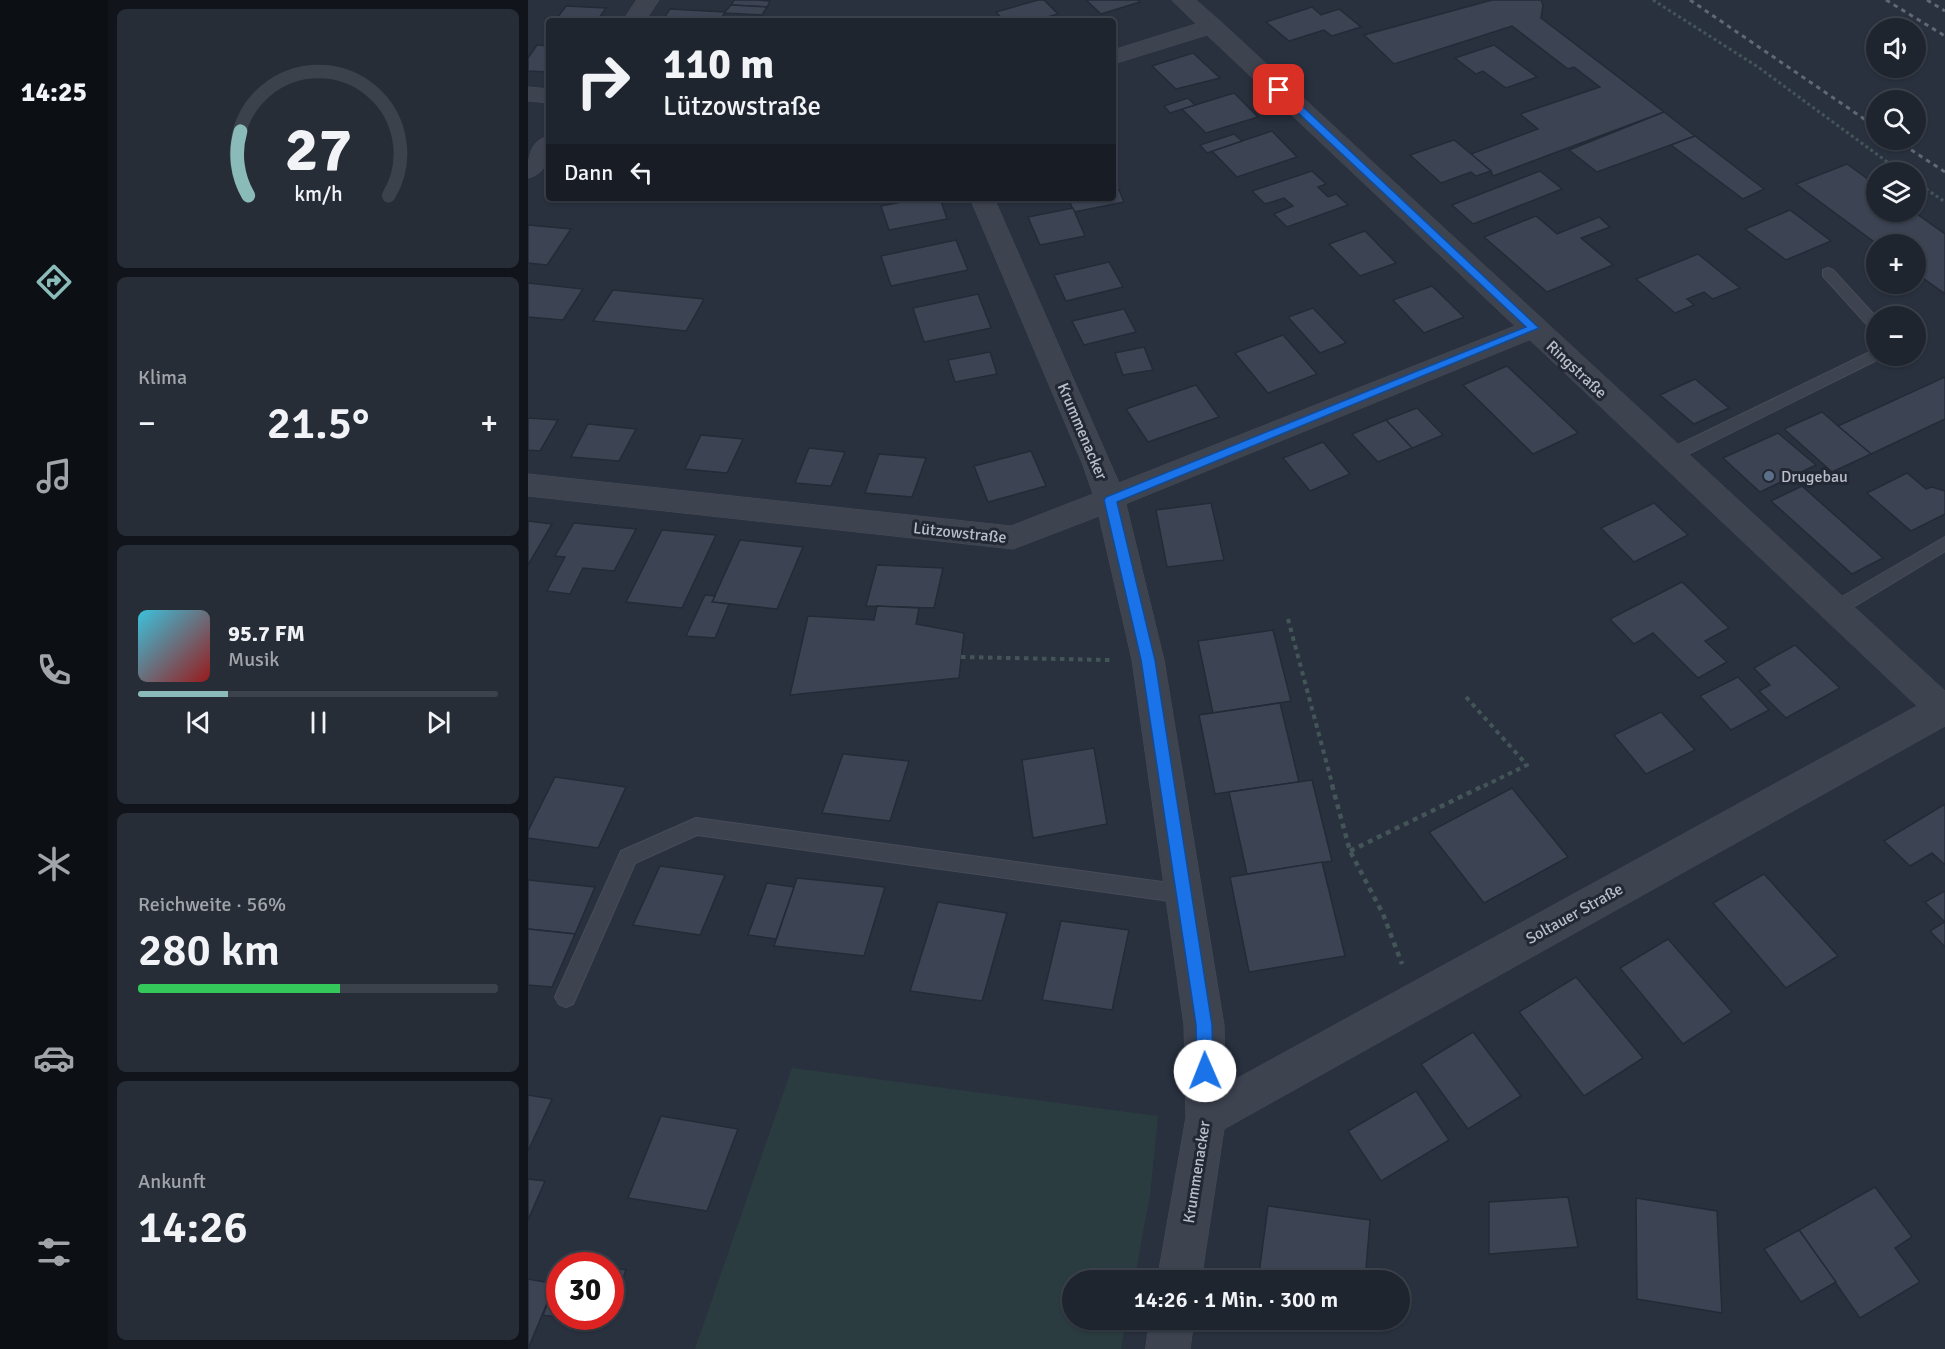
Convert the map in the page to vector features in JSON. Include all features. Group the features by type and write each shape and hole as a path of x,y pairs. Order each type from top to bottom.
{"street":[{"path":"636,18 648,0"},
{"name":"Ringstraße","path":"1183,0 1834,610 1944,709"},
{"path":"1116,56 1212,26"},
{"path":"528,94 546,96"},
{"path":"528,171 546,147"},
{"name":"Krummenacker","path":"983,201 1098,465 1110,500 1148,660 1204,1025 1206,1118 1181,1270"},
{"name":"Lützowstraße","path":"528,485 1013,538 1534,328"},
{"name":"Soltauer Straße","path":"1206,1118 1944,709"},
{"path":"1167,1349 1170,1330"}],"lane":[{"path":"1828,273 1866,315"},
{"path":"1670,456 1866,359"},
{"path":"1834,610 1945,543"},
{"path":"566,997 628,857 696,826 1184,894"}],"path":[{"path":"1653,0 1758,67 1887,162"},
{"path":"1926,189 1945,202"},
{"path":"1288,619 1350,851 1383,914 1416,1001"},
{"path":"961,657 1148,660"},
{"path":"1350,851 1527,765 1466,697"}],"shaded area":[{"path":"792,1068 1158,1116 1150,1195 1136,1270 1062,1270 1062,1330 1124,1330 1121,1349 695,1349"}],"building":[{"path":"734,0 770,1 767,7 731,5"},
{"path":"1044,0 1058,14 1044,18 1001,18 996,12"},
{"path":"1086,0 1138,0 1140,2 1101,14"},
{"path":"1492,0 1541,0 1543,5 1541,18 1664,112 1493,176 1491,171 1471,154 1538,129 1520,114 1600,87 1574,67 1568,69 1512,26 1394,64 1364,35"},
{"path":"731,5 767,7 762,15 724,13"},
{"path":"566,6 606,8 599,18 557,18"},
{"path":"1312,7 1321,15 1339,9 1361,27 1332,36 1324,30 1289,41 1266,22"},
{"path":"670,9 725,12 722,18 664,18"},
{"path":"537,45 546,46 546,72 528,71 528,58"},
{"path":"1494,45 1537,77 1506,88 1483,71 1476,74 1455,58"},
{"path":"1193,53 1220,78 1176,89 1152,66"},
{"path":"1234,93 1258,117 1206,133 1182,109"},
{"path":"1188,98 1195,105 1170,113 1164,106"},
{"path":"1664,112 1695,136 1597,172 1569,150"},
{"path":"1272,131 1297,157 1237,177 1212,151"},
{"path":"1234,134 1242,141 1207,153 1200,145"},
{"path":"1695,136 1764,189 1743,199 1671,145"},
{"path":"1454,140 1491,171 1476,176 1471,172 1441,183 1410,155"},
{"path":"1847,164 1866,178 1866,222 1926,221 1945,234 1945,294 1926,280 1926,234 1866,234 1866,236 1796,184"},
{"path":"1312,171 1326,184 1318,187 1328,197 1336,194 1348,205 1287,227 1274,214 1293,206 1284,198 1265,204 1252,191"},
{"path":"1540,171 1562,189 1473,224 1452,205"},
{"path":"1116,190 1119,190 1124,202 1074,212 1069,201 1116,201"},
{"path":"941,201 947,219 889,230 881,206 902,202"},
{"path":"1073,208 1085,236 1040,245 1028,217"},
{"path":"1790,210 1831,241 1786,260 1745,229"},
{"path":"1536,216 1557,234 1599,217 1610,227 1581,238 1613,265 1547,292 1484,237"},
{"path":"528,225 571,229 547,265 528,263"},
{"path":"1365,231 1396,263 1360,276 1329,244"},
{"path":"956,240 968,270 891,286 881,256"},
{"path":"1698,254 1740,288 1713,299 1704,292 1687,299 1694,305 1675,313 1636,279"},
{"path":"1109,262 1123,287 1066,301 1054,275"},
{"path":"528,283 583,289 563,320 528,317"},
{"path":"1432,286 1464,317 1424,333 1393,300"},
{"path":"613,290 704,299 686,331 593,321"},
{"path":"978,294 991,328 924,342 913,308"},
{"path":"1313,308 1346,343 1320,353 1288,317"},
{"path":"1124,309 1136,332 1084,345 1072,321"},
{"path":"1283,335 1317,374 1268,393 1235,353"},
{"path":"1144,347 1153,370 1123,375 1115,353"},
{"path":"990,352 997,374 955,382 948,360"},
{"path":"1507,366 1578,433 1533,454 1463,385"},
{"path":"1945,377 1945,419 1871,454 1838,426"},
{"path":"1695,379 1729,408 1694,424 1660,395"},
{"path":"1196,385 1219,417 1148,442 1126,409"},
{"path":"1417,408 1443,435 1412,448 1386,420"},
{"path":"1822,412 1871,454 1832,472 1784,429"},
{"path":"528,418 558,420 540,451 528,450"},
{"path":"1386,420 1412,448 1378,462 1352,434"},
{"path":"588,424 636,429 619,461 571,457"},
{"path":"1778,433 1816,465 1760,492 1723,458"},
{"path":"701,435 743,439 727,473 685,469"},
{"path":"1323,442 1350,474 1310,491 1283,458"},
{"path":"809,448 845,452 831,486 795,483"},
{"path":"1031,451 1046,486 988,502 974,466"},
{"path":"879,454 926,458 912,497 865,493"},
{"path":"1907,473 1926,489 1932,487 1945,491 1945,514 1911,531 1867,493"},
{"path":"1802,486 1883,558 1852,574 1771,501"},
{"path":"1211,503 1224,560 1167,567 1156,510"},
{"path":"1654,503 1688,535 1634,562 1601,528"},
{"path":"528,521 552,524 528,565"},
{"path":"574,523 636,529 614,571 583,568 570,594 547,591 565,557 555,556"},
{"path":"662,530 716,535 682,608 626,602"},
{"path":"740,540 803,547 777,609 712,602"},
{"path":"877,565 943,568 934,608 866,606"},
{"path":"1682,582 1729,628 1705,641 1727,662 1698,678 1653,633 1634,644 1610,619"},
{"path":"705,595 715,596 712,602 729,604 715,638 686,636"},
{"path":"877,606 919,608 916,624 964,633 959,678 790,695 808,616 874,620"},
{"path":"1273,630 1291,701 1213,713 1198,641"},
{"path":"1795,645 1840,688 1786,718 1759,691 1770,685 1754,668"},
{"path":"1738,677 1769,710 1731,730 1700,696"},
{"path":"1280,703 1299,782 1215,794 1199,715"},
{"path":"1661,712 1695,750 1646,774 1614,735"},
{"path":"1094,748 1107,824 1033,838 1022,760"},
{"path":"843,754 909,761 890,821 822,813"},
{"path":"555,777 626,787 598,848 528,838 528,831"},
{"path":"1312,780 1332,861 1247,874 1229,792"},
{"path":"1512,788 1568,857 1484,903 1429,832"},
{"path":"1945,804 1945,865 1932,853 1910,866 1884,841"},
{"path":"1322,862 1345,956 1249,972 1230,877"},
{"path":"660,866 725,875 700,935 633,925"},
{"path":"1764,874 1838,956 1786,988 1713,903"},
{"path":"797,878 885,887 864,956 774,946"},
{"path":"528,880 595,887 575,934 528,929"},
{"path":"767,883 794,887 776,939 748,935"},
{"path":"1945,891 1945,922 1925,902"},
{"path":"938,902 1007,913 982,1001 910,991"},
{"path":"1061,921 1129,930 1112,1010 1042,1000"},
{"path":"1945,922 1945,947 1930,931"},
{"path":"528,929 575,934 552,987 528,985"},
{"path":"1668,939 1732,1012 1683,1044 1620,968"},
{"path":"1576,977 1643,1058 1584,1096 1519,1012"},
{"path":"1473,1032 1521,1096 1468,1129 1421,1064"},
{"path":"1416,1091 1449,1140 1381,1181 1348,1131"},
{"path":"528,1095 552,1099 528,1151"},
{"path":"661,1116 738,1129 707,1211 628,1198"},
{"path":"528,1179 545,1181 528,1220"},
{"path":"1875,1187 1912,1237 1895,1248 1920,1282 1860,1318 1799,1230"},
{"path":"1568,1197 1578,1247 1489,1254 1489,1202"},
{"path":"1636,1198 1717,1211 1722,1313 1637,1299"},
{"path":"1268,1206 1370,1220 1366,1270 1259,1270"},
{"path":"1799,1230 1836,1282 1801,1302 1764,1249"},
{"path":"528,1279 546,1282 546,1306 528,1349"}],"railway":[{"path":"1690,0 1866,120"},
{"path":"1886,0 1945,36"},
{"path":"1927,0 1945,11"},
{"path":"1911,150 1945,172"}],"place":[{"name":"Drugebau","path":"1769,476"}],"route":[{"path":"1205,1071 1204,1025 1148,660 1110,500 1534,328 1279,90"}]}
